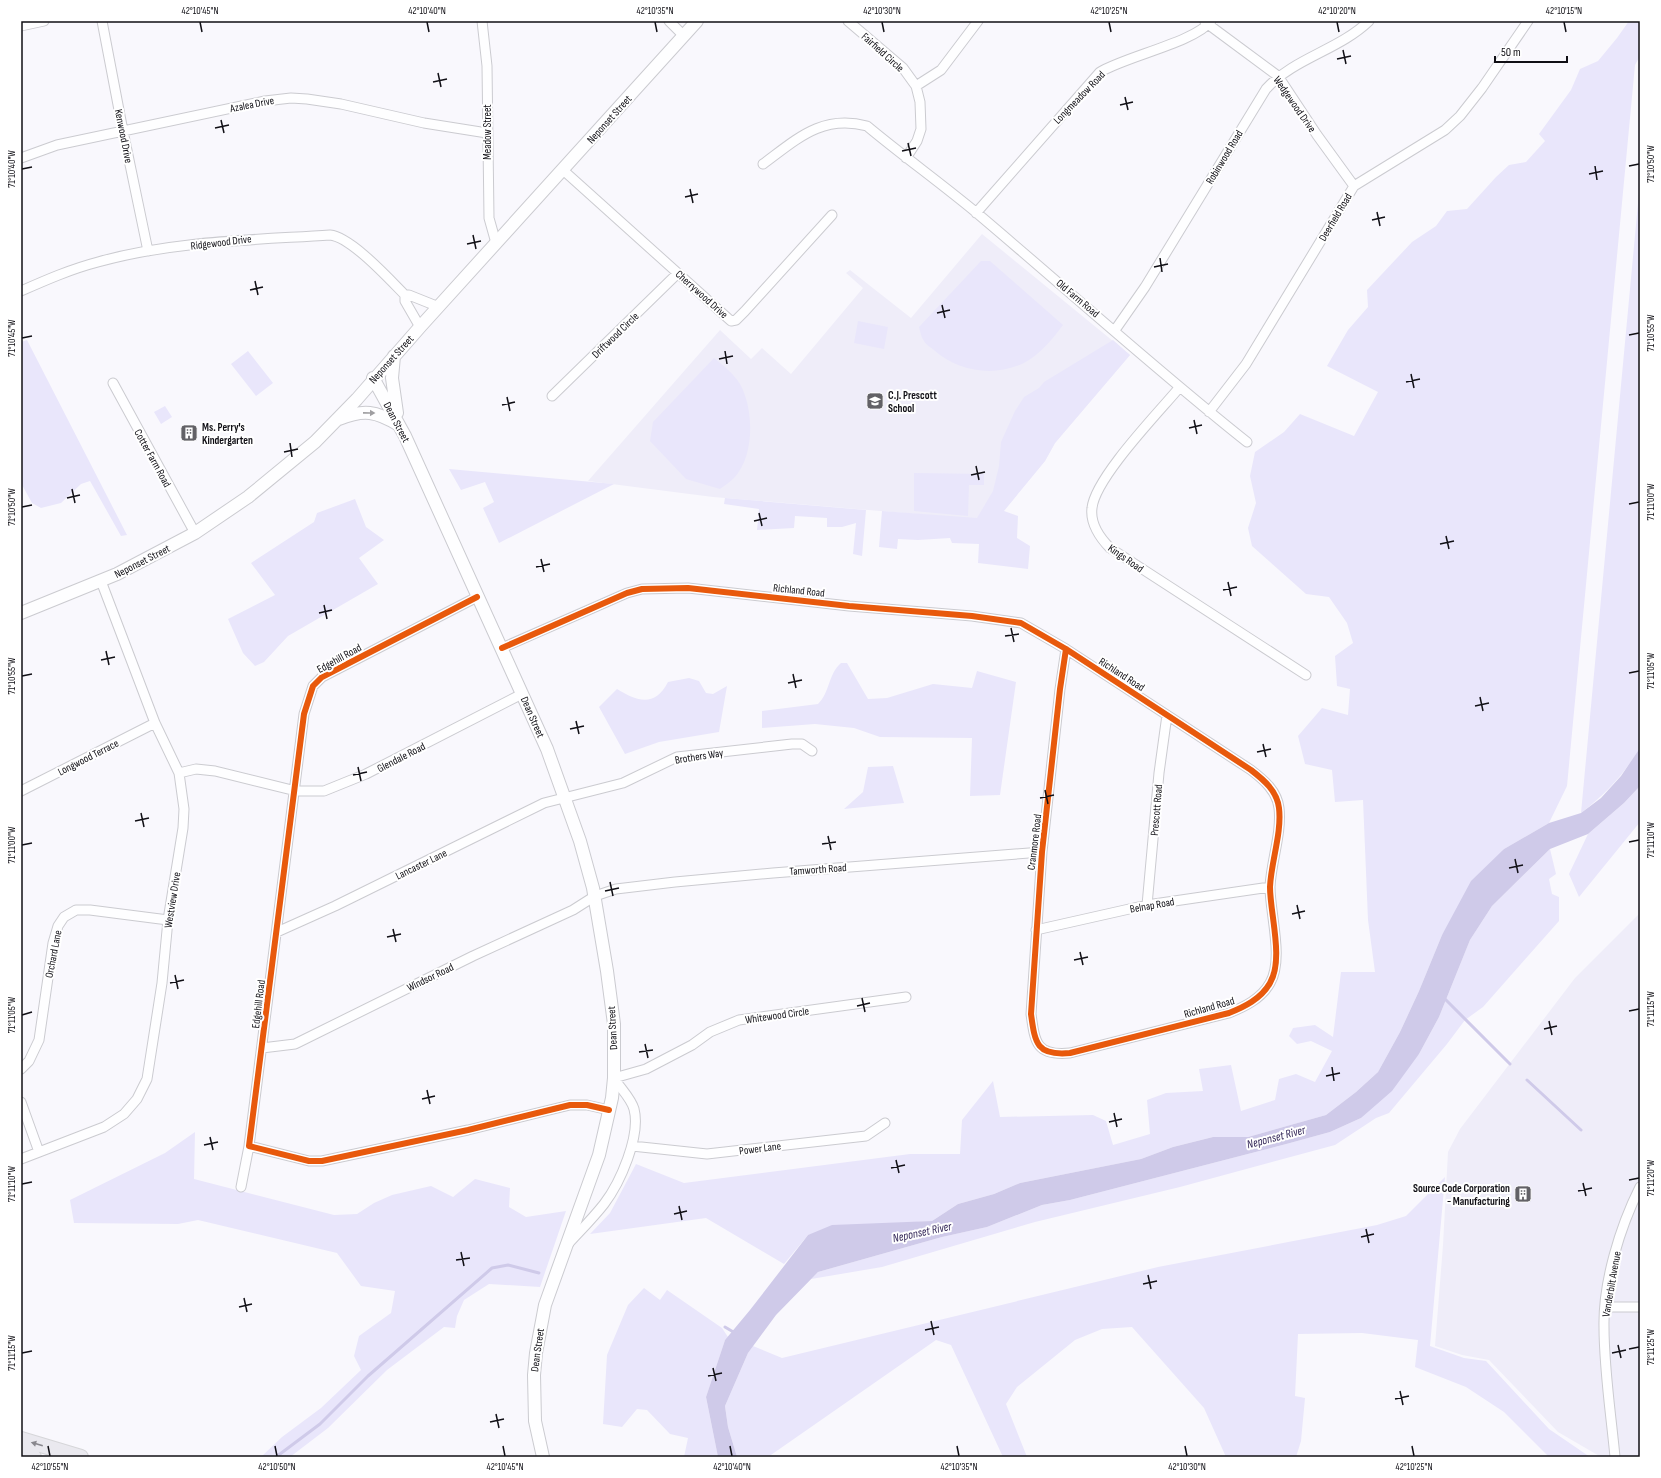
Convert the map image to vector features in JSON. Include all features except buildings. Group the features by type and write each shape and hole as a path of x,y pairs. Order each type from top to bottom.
{"main road":[{"name":"Neponset Street","path":"21,613 101,581 195,533 276,476 315,442 697,21"},
{"path":"394,356 392,378 394,401 400,426"},
{"name":"Dean Street","path":"373,378 400,426 547,749 580,841 595,896 608,971 614,1024 614,1078 609,1110 599,1155 545,1305 536,1352 534,1374 534,1414 543,1457"},
{"path":"335,421 350,415 370,413 382,415 400,426"},
{"path":"21,1440 80,1457"},
{"path":"21,1453 34,1457"}],"street":[{"path":"21,26 44,21"},
{"name":"Kenwood Drive","path":"102,21 148,251"},
{"name":"Meadow Street","path":"482,21 487,66 486,133 488,218 496,242"},
{"path":"669,21 684,36"},
{"name":"Fairfield Circle","path":"848,21 903,68 916,86 920,102 921,129 918,141 906,158"},
{"path":"916,86 941,70 978,21"},
{"name":"Robinwood Road","path":"1114,330 1145,287 1266,89 1278,76 1356,32 1369,21"},
{"name":"Deerfield Road","path":"1209,412 1246,364 1354,186 1445,130 1460,116 1482,88 1528,21"},
{"name":"Wedgewood Drive","path":"1208,22 1278,76 1317,135 1354,186"},
{"name":"Longmeadow Road","path":"976,213 1100,72 1129,58 1176,42 1208,22"},
{"name":"Azalea Drive","path":"21,158 57,145 265,101 291,98 341,104 424,123 486,133"},
{"name":"Old Farm Road","path":"763,164 813,129 827,124 851,121 867,126 976,213 1114,330 1179,388 1247,442"},
{"name":"Cherrywood Drive","path":"563,170 731,321 736,320 832,216"},
{"name":"Ridgewood Drive","path":"21,291 98,262 148,251 262,238 338,236 350,243 405,295 409,295 438,307"},
{"name":"Driftwood Circle","path":"552,396 678,273"},
{"name":"Ridgewood Drive","path":"405,295 405,301 420,327"},
{"name":"Cotter Farm Road","path":"113,383 195,533"},
{"name":"Kings Road","path":"1179,388 1096,491 1092,508 1092,518 1100,538 1110,548 1306,675"},
{"name":"Westview Drive","path":"21,1159 104,1127 124,1114 143,1090 148,1079 162,983 168,920 184,810 179,773 155,723 101,581"},
{"name":"Richland Road","path":"502,648 627,594 642,589 674,588 850,606 972,616 1021,623 1066,649 1267,782 1276,798 1279,808 1276,851 1270,886 1276,958 1270,983 1259,996 1245,1006 1229,1014 1070,1053 1052,1055 1041,1048 1035,1038"},
{"name":"Edgehill Road","path":"241,1187 249,1146 296,790 304,714 313,686 322,676 477,597"},
{"name":"Cranmore Road","path":"1035,1038 1031,1014 1042,852 1048,816 1060,689 1066,649"},
{"name":"Glendale Road","path":"179,773 196,769 215,771 296,790 324,791 366,774 522,694"},
{"name":"Prescott Road","path":"1147,906 1159,772 1167,715"},
{"name":"Longwood Terrace","path":"21,791 155,723"},
{"name":"Brothers Way","path":"565,797 623,783 677,758 792,744 802,744 812,751"},
{"name":"Lancaster Lane","path":"277,932 335,906 544,803 565,797"},
{"name":"Tamworth Road","path":"595,896 616,889 675,882 1042,852"},
{"name":"Belnap Road","path":"1036,930 1147,906 1270,886"},
{"name":"Windsor Road","path":"262,1048 295,1044 473,956 573,910 595,896"},
{"name":"Orchard Lane","path":"21,1069 29,1061 39,1040 53,943 58,926 64,916 76,910 90,910 168,920"},
{"name":"Whitewood Circle","path":"614,1078 646,1069 692,1045 710,1032 739,1020 906,998"},
{"name":"Dean Street","path":"566,1247 604,1203 620,1176 632,1146 636,1120 634,1108 614,1078"},
{"path":"21,1102 39,1152"},
{"path":"249,1146 309,1161 322,1161 468,1130 570,1105 587,1105 609,1110"},
{"name":"Power Lane","path":"632,1146 707,1154 866,1136 885,1123"},
{"name":"Vanderbilt Avenue","path":"1616,1457 1605,1356 1605,1307 1619,1239 1640,1187"},
{"path":"1605,1307 1640,1307"}],"shaded area":[{"path":"1629,21 1640,21 1640,56 1635,65 1567,786 1549,823 1504,849 1442,935 1400,1032 1378,1072 1356,1092 1326,1115 1248,1137 1213,1137 1173,1147 1141,1159 1020,1183 994,1194 958,1204 932,1221 885,1224 808,1235 784,1264 706,1218 590,1234 610,1213 636,1164 684,1183 910,1154 960,1154 962,1120 993,1081 1000,1117 1093,1115 1106,1121 1113,1145 1150,1134 1147,1100 1166,1093 1203,1091 1199,1069 1231,1065 1241,1111 1275,1100 1279,1079 1296,1074 1315,1082 1332,1051 1311,1041 1297,1044 1289,1036 1293,1028 1315,1025 1333,1037 1341,972 1375,972 1368,920 1363,800 1335,802 1332,770 1305,764 1298,736 1322,708 1348,715 1350,689 1337,686 1335,656 1353,643 1347,623 1329,597 1306,594 1252,546 1248,528 1256,503 1250,476 1255,452 1284,432 1300,414 1354,436 1378,392 1327,366 1348,330 1368,307 1367,290 1412,242 1436,226 1447,211 1467,209 1509,165 1526,162 1545,141 1539,134 1571,90 1580,69 1598,61"},
{"path":"1640,182 1640,748 1614,783 1581,813"},
{"name":"C.J. Prescott School","path":"982,234 1130,355 1055,443 1045,461 989,528 976,519 713,497 588,481 720,330 751,359 762,348 791,374 863,288 846,273 850,270 911,318"},
{"path":"981,261 990,261 1063,325 1040,351 1024,363 1001,370 978,370 955,364 925,342 919,327"},
{"path":"858,321 888,327 884,349 854,343"},
{"path":"27,340 127,535 121,536 90,481 81,484 61,503 41,508 32,503 21,483 21,342"},
{"path":"1113,340 1130,355 1055,443 1045,461 1004,511 1018,516 1017,538 1030,546 1028,569 978,563 979,544 952,543 950,538 918,540 898,539 897,549 879,547 882,511 977,518 993,491 999,466 1001,442 1015,411 1024,397 1039,388 1044,382"},
{"path":"248,351 273,383 256,396 231,364"},
{"path":"714,358 731,373 740,384 745,394 750,419 749,445 746,458 741,469 734,478 720,489 686,479 650,441 653,422"},
{"path":"165,406 172,417 161,424 154,412"},
{"path":"449,469 614,484 499,543 483,508 494,502 485,482 461,490"},
{"path":"914,473 984,474 984,485 969,485 968,516 914,511"},
{"path":"725,498 866,510 862,556 853,554 856,523 842,527 827,527 827,518 795,516 794,528 757,530 759,509 724,504"},
{"path":"355,499 366,527 384,540 359,558 378,584 288,636 264,662 255,666 243,653 228,619 275,595 251,563 314,522 317,513"},
{"path":"841,663 847,663 868,699 887,698 933,684 972,688 977,671 1016,682 1000,795 970,796 972,738 880,737 854,728 815,724 762,728 762,711 818,704 825,694 834,672"},
{"path":"689,678 699,681 706,693 713,694 727,686 719,732 659,742 625,754 599,707 617,689 632,697 646,700 652,699 658,695 668,682"},
{"path":"893,766 904,803 844,809 863,792 868,767"},
{"path":"1640,786 1640,822 1579,897 1569,874 1588,834 1624,803"},
{"path":"1550,849 1556,874 1549,879 1552,894 1559,897 1559,921 1483,1007 1465,1020 1447,1044 1389,1113 1376,1118 1335,1145 1180,1187 1035,1222 882,1267 811,1279 818,1272 942,1237 987,1227 1042,1205 1070,1200 1290,1143 1330,1132 1361,1118 1419,1054 1439,1017 1470,940 1492,906"},
{"path":"1640,913 1640,1457 1601,1457 1558,1432 1489,1360 1462,1355 1435,1346 1443,1245 1448,1152 1460,1129 1575,978"},
{"path":"195,1132 194,1179 334,1215 357,1214 374,1203 392,1195 431,1186 453,1197 475,1179 510,1188 509,1207 526,1217 566,1211 540,1287 489,1284 464,1300 457,1316 455,1328 444,1327 387,1370 328,1428 290,1457 261,1457 282,1437 321,1408 361,1370 354,1356 359,1336 391,1313 395,1291 361,1286 337,1253 198,1220 178,1224 74,1223 70,1200 165,1153"},
{"path":"1445,1177 1430,1346 1464,1358 1486,1361 1549,1429 1590,1457 1549,1457 1504,1412 1466,1387 1415,1367 1418,1340 1362,1333 1298,1334 1295,1396 1305,1398 1301,1441 1296,1457 1226,1457 1204,1408 1132,1327 1102,1329 1075,1340 1017,1387 1006,1404 1027,1457 1003,1457 951,1345 936,1340 768,1457 737,1457 728,1427 725,1406 748,1353 753,1346 782,1358 1158,1267 1377,1225 1406,1216"},
{"path":"644,1288 660,1300 667,1290 722,1328 728,1337 725,1340 706,1397 718,1457 684,1457 688,1438 670,1434 647,1410 637,1409 622,1427 603,1424 607,1355 628,1305"}],"water":[{"name":"Neponset River","path":"1640,748 1640,786 1624,803 1588,834 1550,849 1492,906 1470,940 1439,1017 1419,1054 1392,1091 1361,1118 1330,1132 1070,1200 1042,1205 987,1227 942,1237 818,1272 776,1315 748,1353 725,1406 728,1427 737,1457 718,1457 706,1397 725,1340 808,1235 832,1225 932,1221 958,1204 994,1194 1020,1183 1141,1159 1173,1147 1213,1137 1248,1137 1326,1115 1356,1092 1378,1072 1400,1032 1442,935 1471,881 1504,849 1549,823 1581,813 1601,798 1621,776"}],"waterway":[{"path":"1443,997 1510,1064"},
{"path":"1527,1080 1581,1130"},
{"path":"276,1457 320,1424 368,1376 492,1268 508,1265 539,1273"},
{"path":"725,1327 735,1333"}],"cycle path":[{"path":"502,648 627,593 642,589 688,588 849,606 972,616 1021,623 1066,649 1251,770 1273,791 1278,802 1280,818 1270,887 1276,949 1276,962 1270,983 1262,994 1252,1002 1229,1013 1070,1053 1059,1053 1044,1050 1036,1040 1031,1014 1042,852 1060,689 1066,649"},
{"path":"477,597 322,677 313,686 304,714 249,1146 309,1161 322,1161 468,1130 570,1105 587,1105 609,1110"}],"place":[{"name":"C.J. Prescott School","path":"875,401"},
{"name":"Ms. Perry's Kindergarten","path":"189,433"},
{"name":"Source Code Corporation - Manufacturing","path":"1523,1194"}]}
